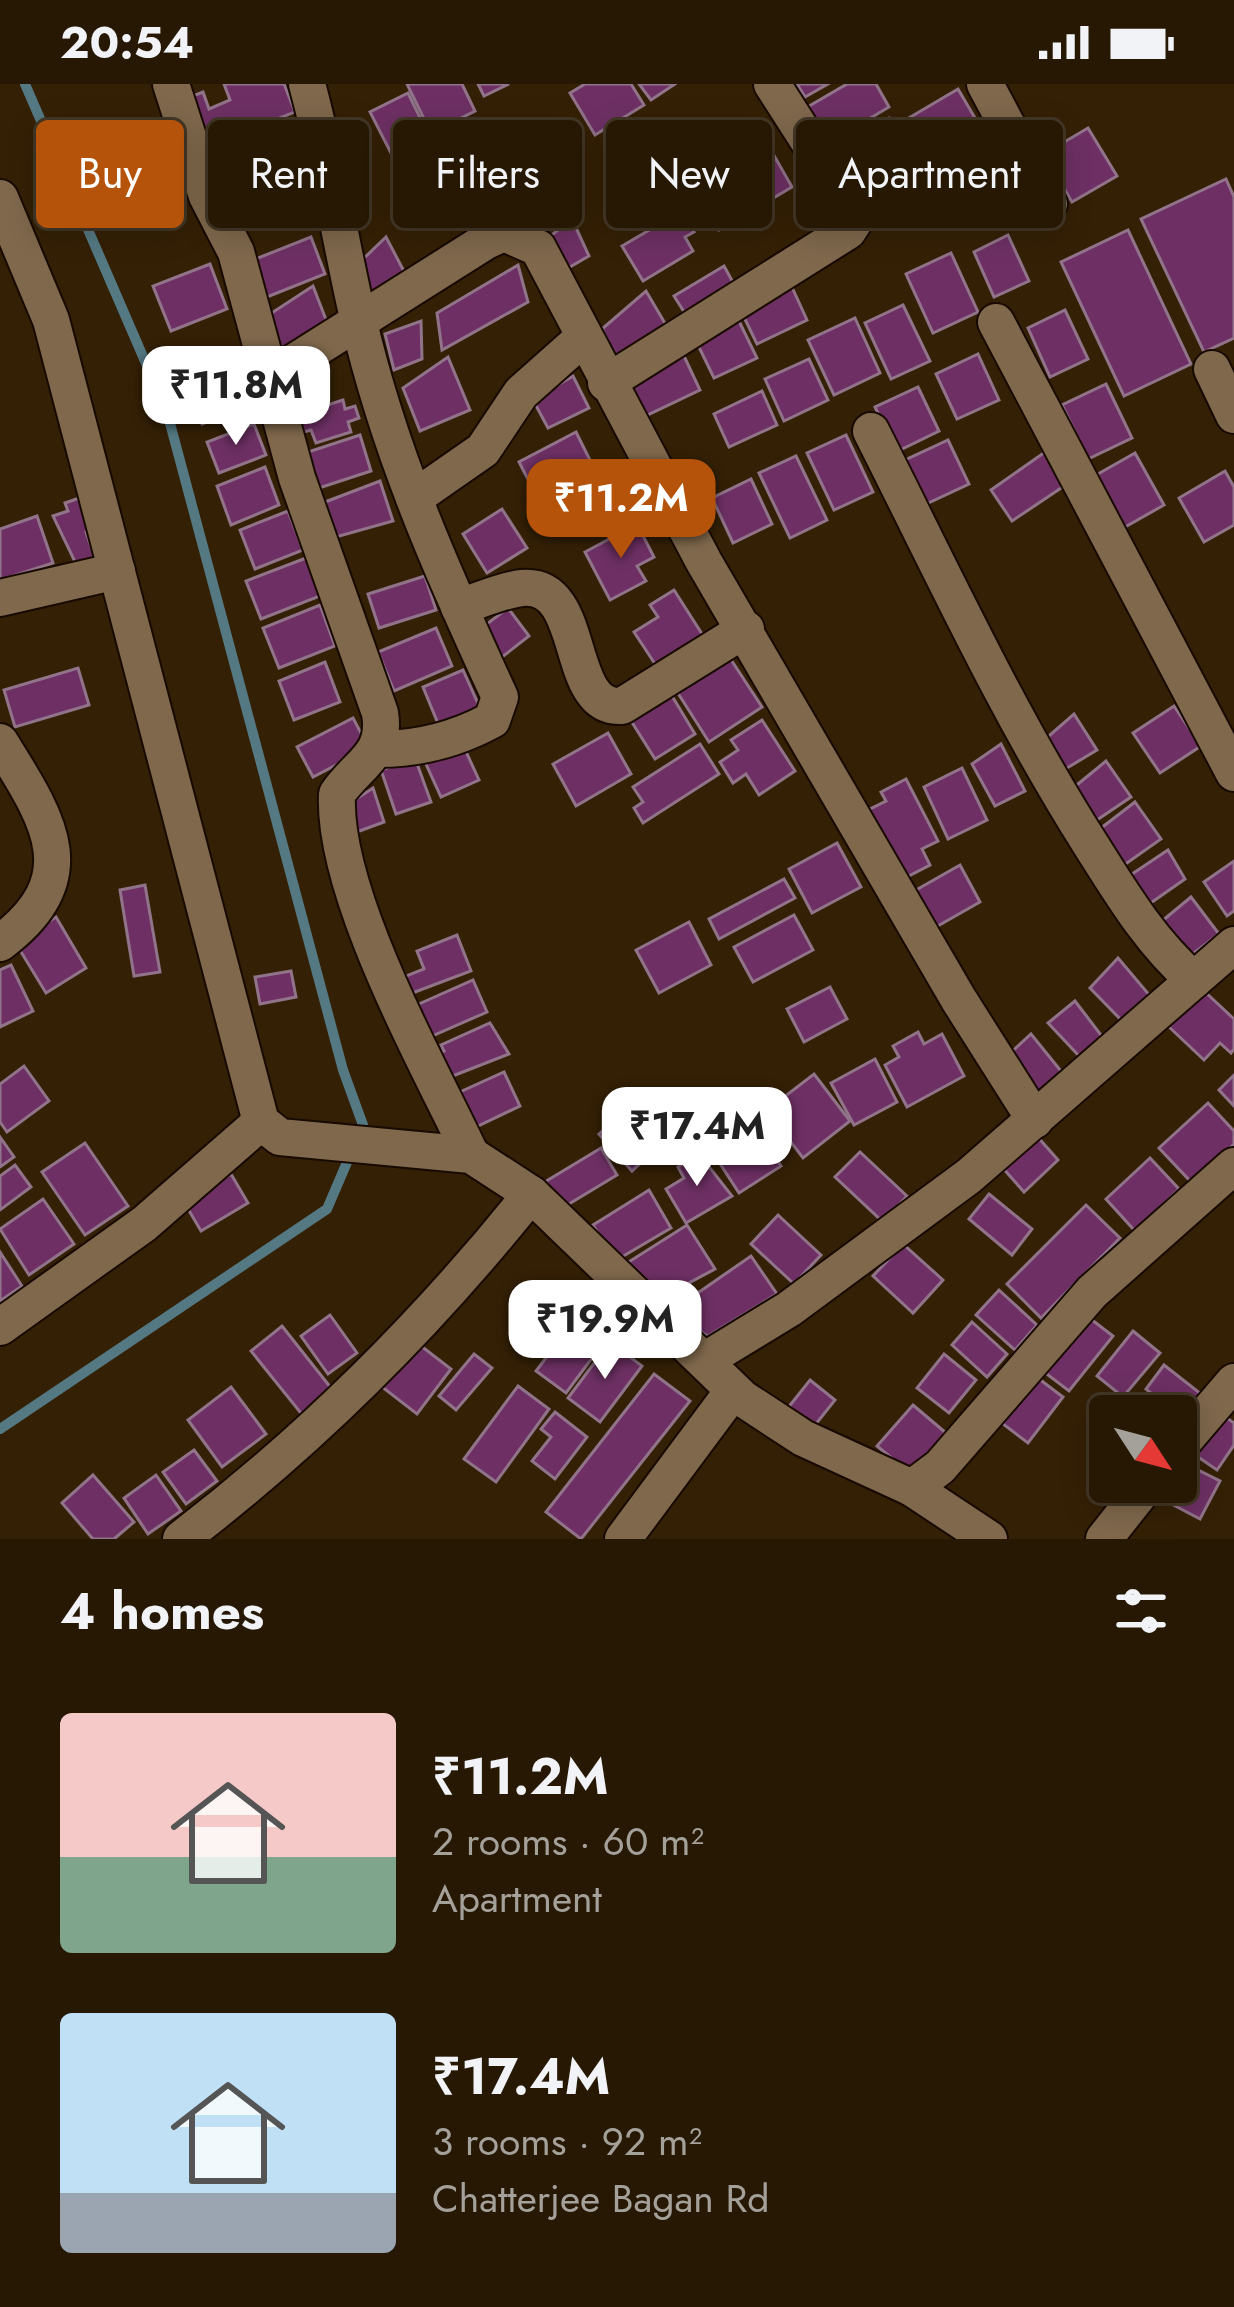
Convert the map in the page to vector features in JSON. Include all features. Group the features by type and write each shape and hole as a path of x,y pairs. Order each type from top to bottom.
{"street":[{"path":"171,84 207,196 236,252 297,478 380,713 380,749"},
{"path":"307,84 358,320 414,498 500,697 500,709 479,728 413,749 380,749 344,784 336,811 367,924 394,997 471,1155"},
{"path":"606,382 848,231 857,217 772,84"},
{"path":"985,84 1004,120"},
{"path":"0,198 51,320 261,1122 280,1137 471,1155 531,1193 654,1316 707,1359 733,1390 926,1512 989,1539"},
{"path":"269,378 504,233 538,248 606,382 895,892 1035,1120"},
{"path":"996,322 1234,773"},
{"path":"414,498 483,450 520,393 584,337"},
{"path":"1212,369 1234,415"},
{"path":"871,431 1034,754 1123,894 1169,958 1219,969"},
{"path":"0,598 117,571"},
{"path":"459,607 523,588 539,590 556,602 594,696 609,707 622,706 746,629"},
{"path":"0,742 46,816 54,856 39,910 0,943"},
{"path":"707,1359 790,1309 918,1216 1219,969"},
{"path":"0,1327 144,1223 261,1122"},
{"path":"926,1512 940,1467 1092,1292 1234,1166"},
{"path":"181,1539 229,1525 446,1300 531,1193"},
{"path":"1197,1425 1234,1382"},
{"path":"622,1539 733,1390"},
{"path":"1104,1539 1132,1503"}],"building":[{"path":"224,84 284,84 295,112 275,120 208,120 208,146 190,97 203,92 209,109 230,100"},
{"path":"407,84 462,84 475,111 457,120 425,120"},
{"path":"478,84 509,84 484,96"},
{"path":"585,84 631,84 644,105 620,120 606,120 606,128 595,135 570,93"},
{"path":"639,84 675,84 651,100"},
{"path":"797,84 828,84 805,97"},
{"path":"847,84 876,84 889,107 867,120 810,120 804,109"},
{"path":"958,89 975,118 972,120 905,120"},
{"path":"408,93 421,120 393,120 393,157 370,112"},
{"path":"1088,128 1117,176 1072,202 1063,187 1063,143"},
{"path":"772,152 792,187 772,199"},
{"path":"1226,179 1234,197 1234,338 1204,352 1141,219"},
{"path":"561,228 576,228 589,256 568,268 544,241"},
{"path":"653,228 692,228 694,232 685,237 693,251 643,281 622,246"},
{"path":"1128,230 1191,364 1124,396 1061,262"},
{"path":"1008,235 1029,281 994,297 974,252"},
{"path":"311,237 325,274 267,297 253,260"},
{"path":"386,237 407,277 366,298 361,261"},
{"path":"951,253 978,312 933,333 906,274"},
{"path":"210,264 227,309 171,331 153,286"},
{"path":"518,265 528,302 442,350 437,313"},
{"path":"724,266 735,286 686,315 674,296"},
{"path":"791,285 807,320 757,344 740,309"},
{"path":"313,286 330,330 279,351 267,316"},
{"path":"646,291 666,325 615,356 602,329"},
{"path":"903,305 930,361 891,379 865,323"},
{"path":"1065,310 1088,359 1050,377 1028,328"},
{"path":"737,317 757,358 714,378 694,337"},
{"path":"855,318 880,373 834,395 808,340"},
{"path":"421,321 422,359 394,370 385,334"},
{"path":"978,354 999,400 957,419 936,374"},
{"path":"684,356 700,390 639,419 621,392"},
{"path":"448,357 470,410 420,431 403,388"},
{"path":"809,359 828,400 784,421 765,379"},
{"path":"238,366 253,405 202,424 197,411 183,416 178,402 191,397 188,385"},
{"path":"573,376 589,408 548,428 533,400"},
{"path":"1106,384 1132,438 1088,459 1062,405"},
{"path":"918,387 939,431 896,452 875,407"},
{"path":"762,391 777,425 729,447 714,414"},
{"path":"343,400 345,409 355,406 359,418 348,422 351,432 316,443 311,430 304,432 296,408 313,402 315,409"},
{"path":"254,424 266,455 219,473 207,442"},
{"path":"576,432 594,468 537,497 519,462"},
{"path":"360,435 371,471 313,490 308,452"},
{"path":"846,435 873,492 834,510 807,453"},
{"path":"948,440 969,484 924,505 903,461"},
{"path":"1045,452 1067,484 1012,521 991,490"},
{"path":"1135,453 1164,505 1118,531 1089,479"},
{"path":"796,456 827,520 790,538 759,473"},
{"path":"265,467 279,505 231,525 217,486"},
{"path":"1225,471 1234,487 1234,525 1204,542 1179,498"},
{"path":"599,473 618,510 571,535 552,498"},
{"path":"751,479 772,524 733,543 712,498"},
{"path":"380,481 393,521 336,537 325,502"},
{"path":"85,496 95,530 86,532 95,558 76,564 53,516 68,511 65,503"},
{"path":"502,509 527,548 487,573 463,534"},
{"path":"288,511 303,550 255,569 240,530"},
{"path":"37,516 53,563 0,580 0,529"},
{"path":"637,524 654,557 637,566 646,581 610,600 585,552"},
{"path":"306,558 320,596 261,619 246,581"},
{"path":"425,576 436,610 379,628 368,594"},
{"path":"674,590 704,637 657,667 634,632 658,617 650,605"},
{"path":"320,605 335,646 279,668 263,628"},
{"path":"508,608 529,636 497,661 475,633"},
{"path":"436,628 452,666 394,691 378,652"},
{"path":"726,652 762,707 709,742 674,687"},
{"path":"325,662 340,702 294,720 279,681"},
{"path":"78,668 89,705 15,727 4,690"},
{"path":"463,670 480,708 439,726 423,687"},
{"path":"669,691 695,734 655,759 628,716"},
{"path":"1174,706 1201,746 1160,773 1133,733"},
{"path":"1074,714 1097,750 1062,771 1043,741"},
{"path":"353,718 369,748 313,777 297,747"},
{"path":"762,720 795,771 759,795 746,774 733,783 720,762 738,750 731,740"},
{"path":"608,733 631,774 576,806 553,764"},
{"path":"700,744 719,774 643,823 634,808 643,802 633,787"},
{"path":"1001,744 1025,791 995,806 972,764"},
{"path":"463,745 479,780 441,797 425,762"},
{"path":"415,758 431,802 396,814 381,770"},
{"path":"1106,761 1131,797 1085,828 1067,793"},
{"path":"962,768 987,820 948,839 924,787"},
{"path":"906,779 938,841 922,849 930,865 901,880 866,811 886,801 881,792"},
{"path":"373,788 384,822 354,833 344,807"},
{"path":"1135,802 1161,839 1117,870 1096,832"},
{"path":"837,843 861,887 812,913 789,869"},
{"path":"1168,850 1185,879 1145,907 1123,880"},
{"path":"1234,861 1234,911 1227,916 1204,882"},
{"path":"960,865 980,902 929,931 909,894"},
{"path":"784,879 795,898 719,939 709,919"},
{"path":"145,885 160,972 134,976 120,890"},
{"path":"1191,897 1219,934 1186,959 1156,926"},
{"path":"794,915 813,950 753,982 734,947"},
{"path":"56,917 86,968 46,993 15,942"},
{"path":"689,922 711,965 659,993 636,950"},
{"path":"457,935 471,971 407,995 401,978 424,969 417,951"},
{"path":"1118,958 1151,997 1123,1022 1090,988"},
{"path":"11,965 33,1011 0,1027 0,970"},
{"path":"291,971 296,997 260,1004 255,977"},
{"path":"473,980 487,1012 423,1040 410,1008"},
{"path":"830,987 847,1019 804,1042 787,1009"},
{"path":"1202,989 1234,1019 1234,1049 1231,1053 1220,1043 1204,1060 1167,1025"},
{"path":"1075,1001 1104,1039 1080,1057 1048,1023"},
{"path":"490,1023 509,1054 445,1079 434,1055 444,1051 441,1045"},
{"path":"918,1032 924,1044 942,1034 964,1076 907,1107 885,1065 899,1057 893,1046"},
{"path":"1031,1034 1065,1076 1037,1098 1006,1057"},
{"path":"875,1059 897,1102 854,1125 831,1083"},
{"path":"24,1066 49,1101 7,1132 0,1122 0,1084"},
{"path":"504,1072 520,1106 476,1127 460,1092"},
{"path":"814,1074 850,1121 803,1158 772,1117 789,1105 784,1097"},
{"path":"1234,1075 1234,1106 1219,1090"},
{"path":"1208,1103 1234,1131 1234,1144 1193,1184 1159,1148"},
{"path":"621,1114 654,1151 632,1171 599,1134"},
{"path":"748,1127 757,1140 762,1136 781,1166 739,1193 715,1156"},
{"path":"1036,1135 1058,1160 1024,1192 1002,1167"},
{"path":"0,1137 14,1157 0,1167"},
{"path":"85,1143 128,1206 85,1235 42,1172"},
{"path":"601,1148 617,1175 559,1210 543,1183"},
{"path":"860,1152 907,1196 883,1222 835,1177"},
{"path":"699,1154 732,1196 686,1223 666,1189 684,1178 678,1167"},
{"path":"1150,1158 1179,1189 1135,1231 1106,1199"},
{"path":"15,1165 31,1187 0,1210 0,1176"},
{"path":"231,1174 248,1203 201,1231 184,1202"},
{"path":"649,1190 671,1228 615,1261 593,1225"},
{"path":"989,1194 1032,1229 1012,1255 969,1219"},
{"path":"43,1199 74,1244 29,1275 0,1229"},
{"path":"1086,1205 1120,1238 1041,1318 1007,1284"},
{"path":"778,1215 821,1255 794,1284 751,1244"},
{"path":"687,1225 715,1269 657,1300 627,1263"},
{"path":"903,1244 943,1280 913,1313 873,1276"},
{"path":"0,1252 22,1286 0,1301"},
{"path":"751,1256 777,1294 708,1336 669,1313"},
{"path":"999,1290 1037,1325 1015,1350 976,1315"},
{"path":"1079,1310 1113,1336 1069,1391 1035,1365"},
{"path":"330,1315 357,1353 328,1374 301,1336"},
{"path":"575,1320 604,1342 566,1393 536,1371"},
{"path":"972,1322 1007,1354 987,1377 952,1345"},
{"path":"282,1326 335,1393 304,1417 251,1351"},
{"path":"1133,1331 1160,1353 1125,1395 1097,1376"},
{"path":"412,1339 451,1369 417,1414 377,1383"},
{"path":"610,1342 642,1366 600,1422 568,1398"},
{"path":"474,1354 492,1368 456,1410 439,1396"},
{"path":"944,1354 976,1380 949,1413 917,1388"},
{"path":"1164,1365 1201,1394 1197,1399 1197,1395 1153,1395 1146,1389"},
{"path":"1030,1372 1063,1397 1028,1443 994,1417"},
{"path":"654,1374 690,1401 581,1539 546,1512"},
{"path":"810,1380 835,1400 812,1429 787,1409"},
{"path":"518,1386 549,1409 496,1482 464,1459"},
{"path":"231,1387 266,1434 222,1467 188,1420"},
{"path":"913,1405 946,1433 911,1474 877,1446"},
{"path":"1213,1408 1234,1423 1234,1445 1217,1470 1197,1456 1197,1431"},
{"path":"555,1412 587,1437 555,1479 532,1461 551,1437 541,1429"},
{"path":"194,1450 217,1481 186,1504 163,1472"},
{"path":"1197,1470 1220,1481 1200,1519 1170,1503 1197,1503"},
{"path":"93,1475 134,1522 114,1539 93,1539 62,1503"},
{"path":"156,1475 181,1511 148,1534 124,1498"}],"waterway":[{"path":"0,1429 327,1209 363,1125 343,1070 167,412 25,84"}]}
